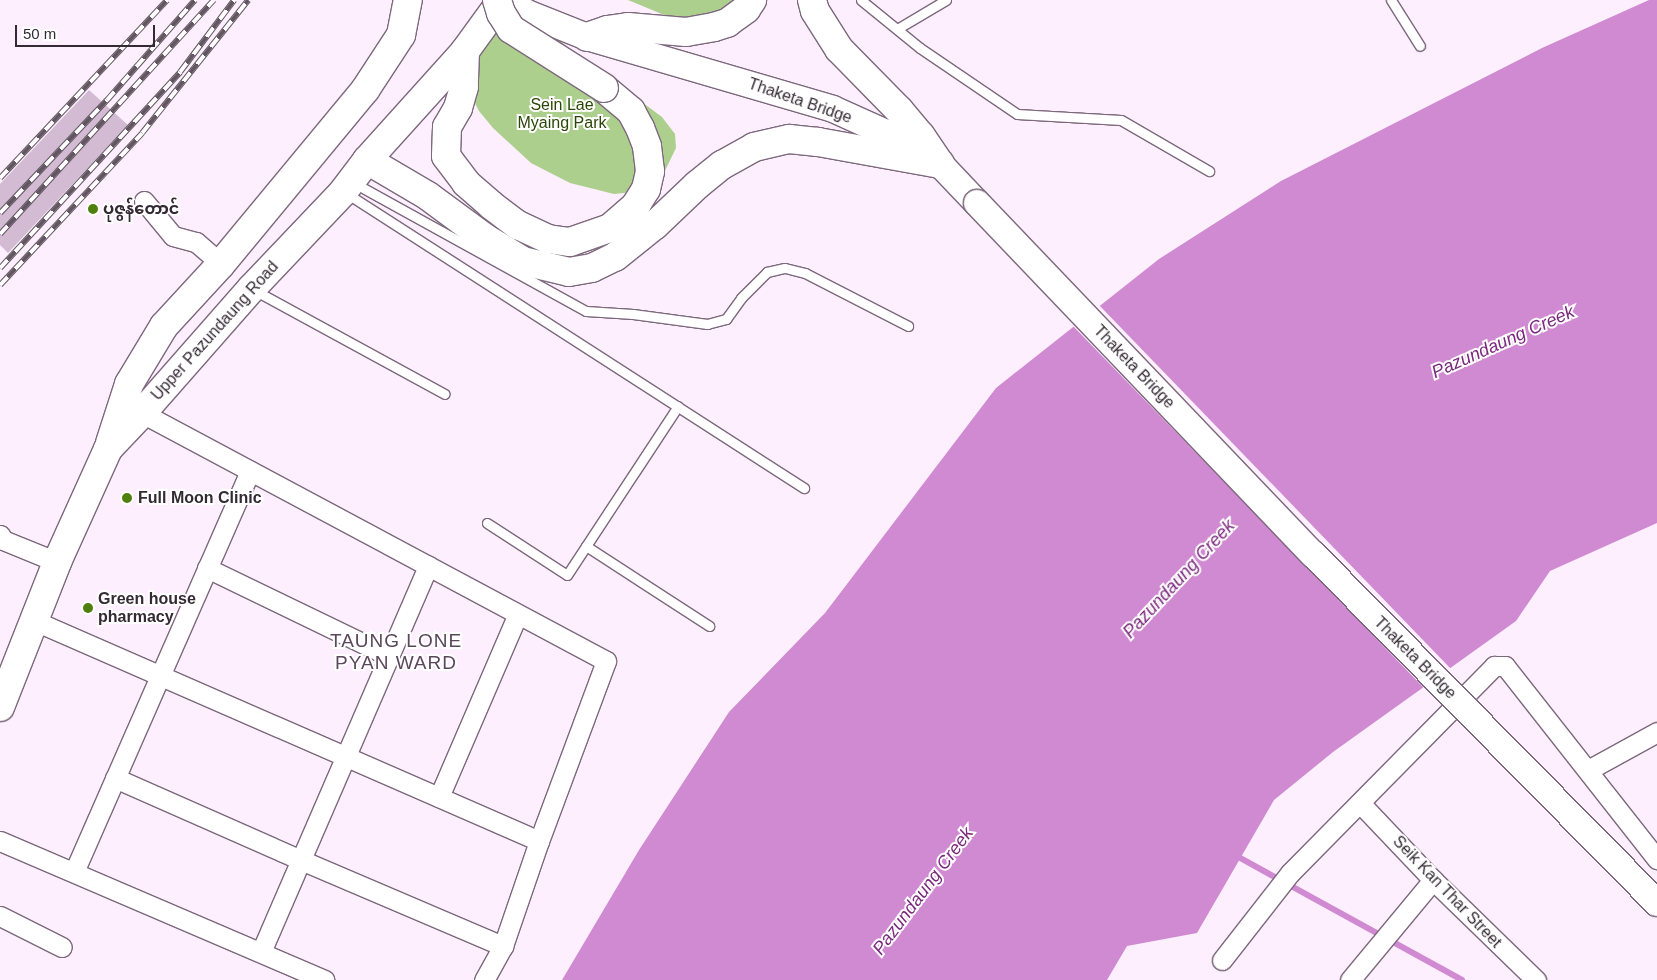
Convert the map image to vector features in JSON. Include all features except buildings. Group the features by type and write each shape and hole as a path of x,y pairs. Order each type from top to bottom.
{"main road":[{"path":"108,449 129,384 164,326 221,264 364,90 402,35 408,0"},
{"path":"465,51 464,87 458,108 447,127 446,156 466,183 518,225 548,239 570,242 610,228 636,205 646,189 650,171 646,146 640,128 631,111 604,88 511,29 501,14 497,0"},
{"name":"Thaketa Bridge","path":"502,0 527,13 587,37 834,109 886,133 940,164 1313,554 1657,903"},
{"name":"Upper Pazundaung Road","path":"0,707 57,562 108,449 251,289 354,178 465,51 502,0"},
{"path":"587,37 607,30 628,27 686,32 714,27 727,23 746,8 752,0"},
{"path":"812,0 815,11 838,49 899,110 921,136 940,164"},
{"path":"354,178 428,196 485,238 523,261 569,272 592,268 615,257 656,225 697,185 722,165 754,147 789,139 818,142 940,164"}],"street":[{"path":"144,201 173,236 196,242 221,264"},
{"path":"142,413 606,661 539,841 503,946 484,980"},
{"path":"74,872 250,470"},
{"path":"0,535 3,540 57,562"},
{"path":"261,952 428,566"},
{"path":"207,568 389,656"},
{"path":"439,797 518,614"},
{"path":"35,621 539,841"},
{"path":"1222,960 1290,874 1494,666 1504,666 1657,858"},
{"path":"1588,770 1657,732"},
{"path":"115,778 503,946"},
{"name":"Seik Kan Thar Street","path":"1360,803 1523,976"},
{"path":"0,841 324,980"},
{"path":"1350,980 1433,880"},
{"path":"0,916 62,946"}],"lane":[{"path":"861,0 920,48 1017,114 1120,120 1209,171"},
{"path":"897,29 946,0"},
{"path":"1391,0 1420,46"},
{"path":"354,178 586,312 633,314 707,324 726,319 741,298 767,272 785,268 805,273 908,326"},
{"path":"354,178 678,406 804,488"},
{"path":"251,289 445,394"},
{"path":"487,523 567,575 678,406"},
{"path":"586,546 708,626"}],"green space":[{"path":"628,0 735,0 719,20 686,24"},
{"name":"Sein Lae Myaing Park","path":"514,7 662,117 675,134 676,148 662,177 633,192 614,194 570,183 531,163 493,128 479,111 461,77"}],"water":[{"name":"Pazundaung Creek","path":"1649,0 1657,0 1657,523 1550,571 1516,621 1333,752 1274,800 1197,933 1127,946 1107,980 562,980 639,850 729,712 825,613 996,388 1159,259 1281,181 1542,48"}],"pier":[{"path":"1098,304 1452,670 1425,689 1072,325"}],"waterway":[{"path":"1235,855 1462,980"}],"railway":[{"path":"0,178 167,0"},
{"path":"0,213 107,100 195,0"},
{"path":"0,234 214,0"},
{"path":"0,268 180,72 234,0"},
{"path":"0,285 142,133 248,0"}],"place":[{"name":"ပုဇွန်တောင်","path":"93,209"},
{"name":"Full Moon Clinic","path":"127,498"},
{"name":"Green house pharmacy","path":"88,608"}],"district":[{"name":"TAUNG LONE PYAN WARD","path":"396,652"}]}
